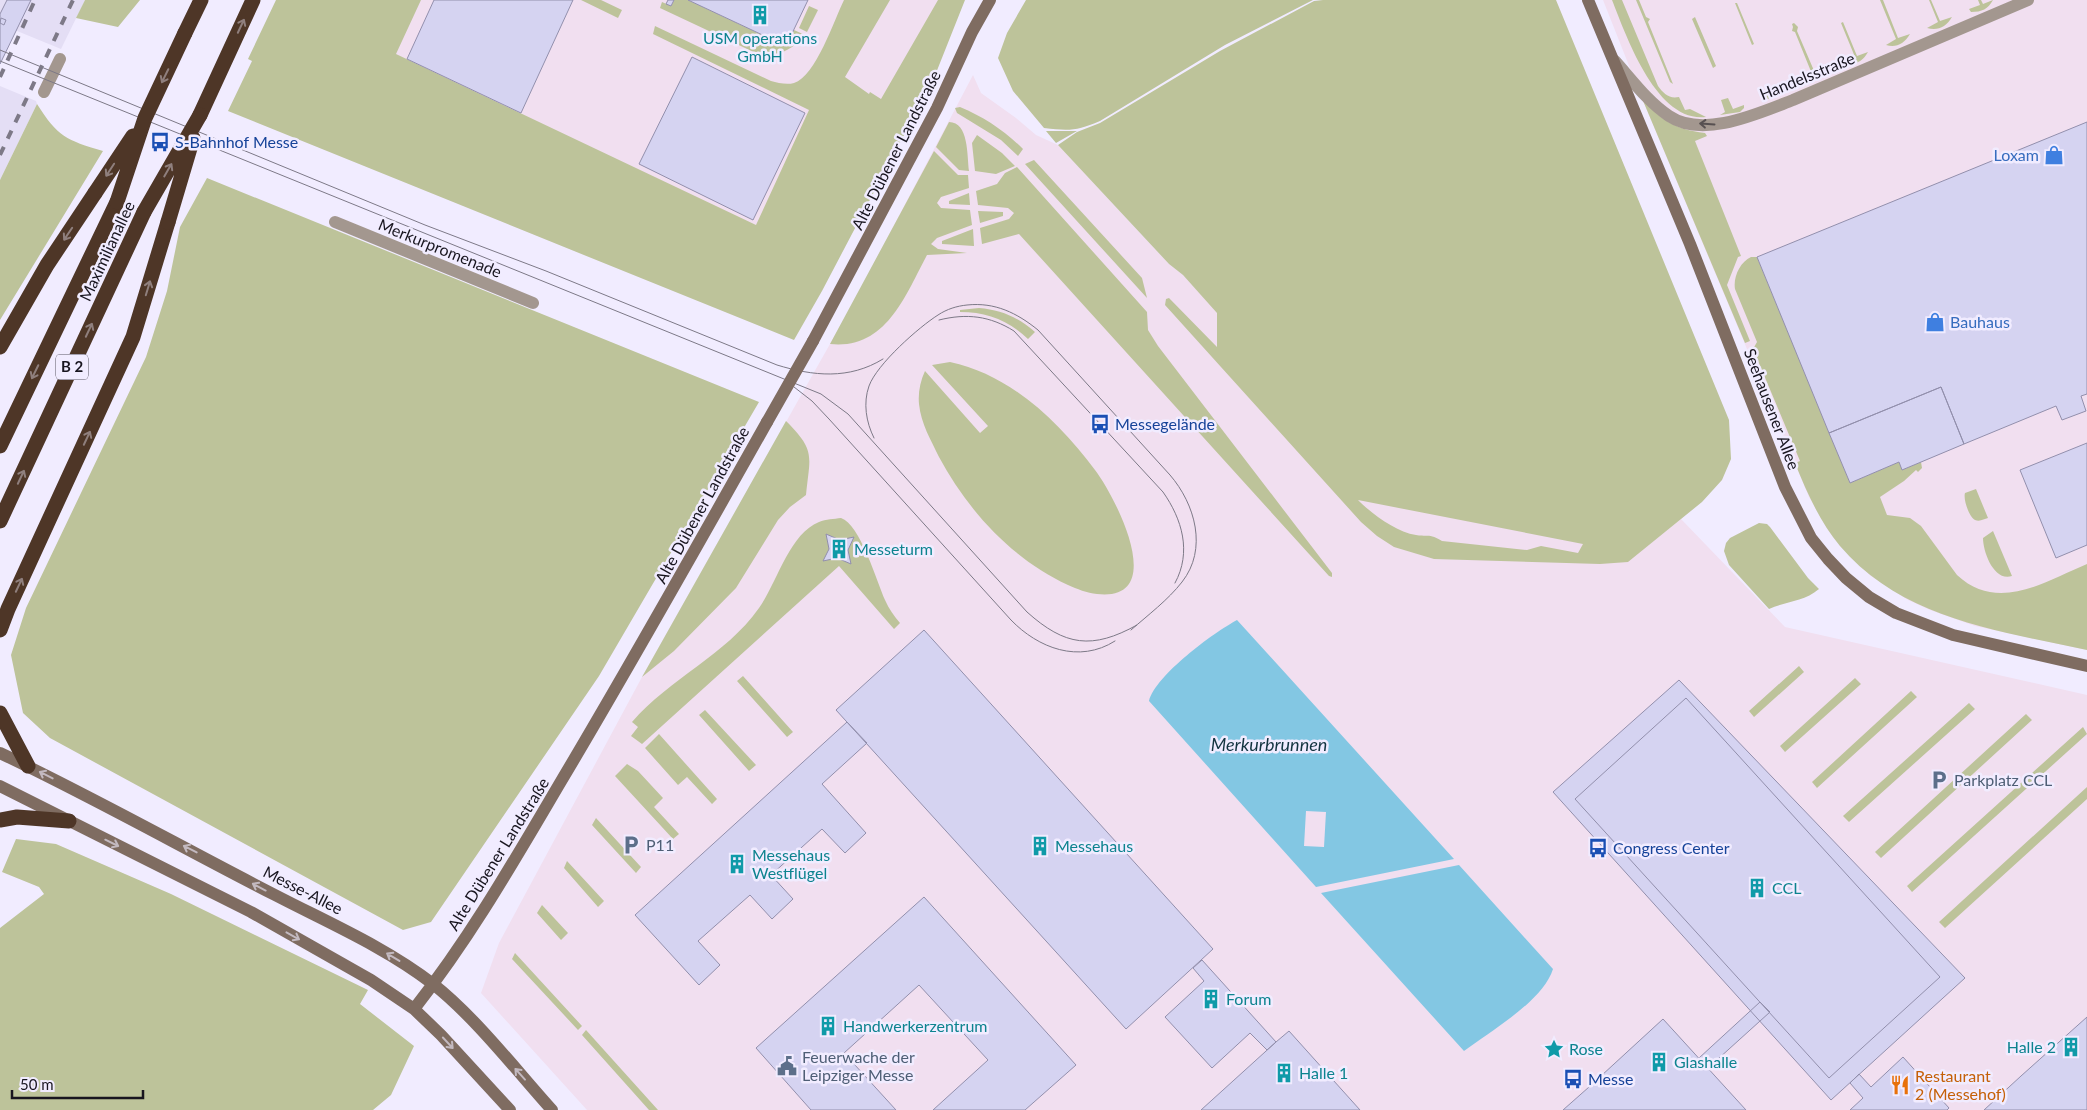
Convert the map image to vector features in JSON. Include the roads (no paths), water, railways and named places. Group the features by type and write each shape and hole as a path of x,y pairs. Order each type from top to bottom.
{"highway":[{"name":"Maximilianallee","path":"0,446 117,202 145,118 201,0"},
{"name":"Maximilianallee","path":"0,521 144,212 200,115 253,0"},
{"path":"0,630 134,337 200,115"},
{"path":"0,347 47,265 145,118"},
{"path":"0,713 28,766"},
{"path":"0,820 18,817 68,821"}],"main road":[{"name":"Alte Dübener Landstraße","path":"414,1009 497,890 619,685 838,298 937,108 972,32 990,0"},
{"name":"Seehausener Allee","path":"1588,0 1690,244 1792,504 1811,538 1846,578 1869,597 1896,613 1953,635 2087,666"},
{"name":"Messe-Allee","path":"0,753 334,924 397,960 433,984 465,1014 552,1110"},
{"path":"0,786 251,912 371,980 414,1009 441,1035 510,1110"}],"street":[{"name":"Handelsstraße","path":"1611,57 1657,106 1670,117 1679,121 1716,125 1755,114 2028,0"},
{"path":"44,92 60,58"},
{"name":"Merkurpromenade","path":"335,222 533,303"}],"water":[{"name":"Merkurbrunnen","path":"1237,620 1454,859 1316,887 1149,701 1162,679 1174,667 1200,644","holes":["1306,811 1326,812 1324,847 1304,846"]},
{"path":"1459,865 1553,969 1539,992 1528,1003 1464,1051 1321,893"}],"tram line":[{"path":"0,50 425,225 546,271 777,365 804,372 831,374 857,370 883,359"},
{"path":"0,61 821,394 848,414 1027,612 1041,623 1054,632 1079,641 1106,638 1137,625"},
{"path":"874,438 866,412 867,392 873,377 889,357 930,321 952,308 963,305 987,305 1005,310 1030,324 1038,330 1170,475 1186,499 1192,513 1196,541 1195,555 1190,569 1171,595 1131,630"},
{"path":"939,320 969,316 978,317 996,322 1014,331 1163,492 1180,524 1184,548 1183,560 1175,583"},
{"path":"794,387 812,401 829,419 1022,630 1046,645 1073,652 1101,648 1115,641"}],"railway":[{"path":"0,77 35,0"},
{"path":"0,155 73,0"}],"place":[{"name":"USM operations GmbH","path":"760,15"},
{"name":"S-Bahnhof Messe","path":"160,142"},
{"name":"Loxam","path":"2054,155"},
{"name":"Bauhaus","path":"1935,322"},
{"name":"Messegelände","path":"1100,424"},
{"name":"Messeturm","path":"839,549"},
{"name":"Parkplatz CCL","path":"1939,780"},
{"name":"P11","path":"631,845"},
{"name":"Messehaus","path":"1040,846"},
{"name":"Congress Center","path":"1598,848"},
{"name":"Messehaus Westflügel","path":"737,864"},
{"name":"CCL","path":"1757,888"},
{"name":"Forum","path":"1211,999"},
{"name":"Handwerkerzentrum","path":"828,1026"},
{"name":"Halle 2","path":"2071,1047"},
{"name":"Rose","path":"1554,1049"},
{"name":"Glashalle","path":"1659,1062"},
{"name":"Feuerwache der Leipziger Messe","path":"787,1066"},
{"name":"Halle 1","path":"1284,1073"},
{"name":"Messe","path":"1573,1079"},
{"name":"Restaurant 2 (Messehof)","path":"1900,1085"}]}
